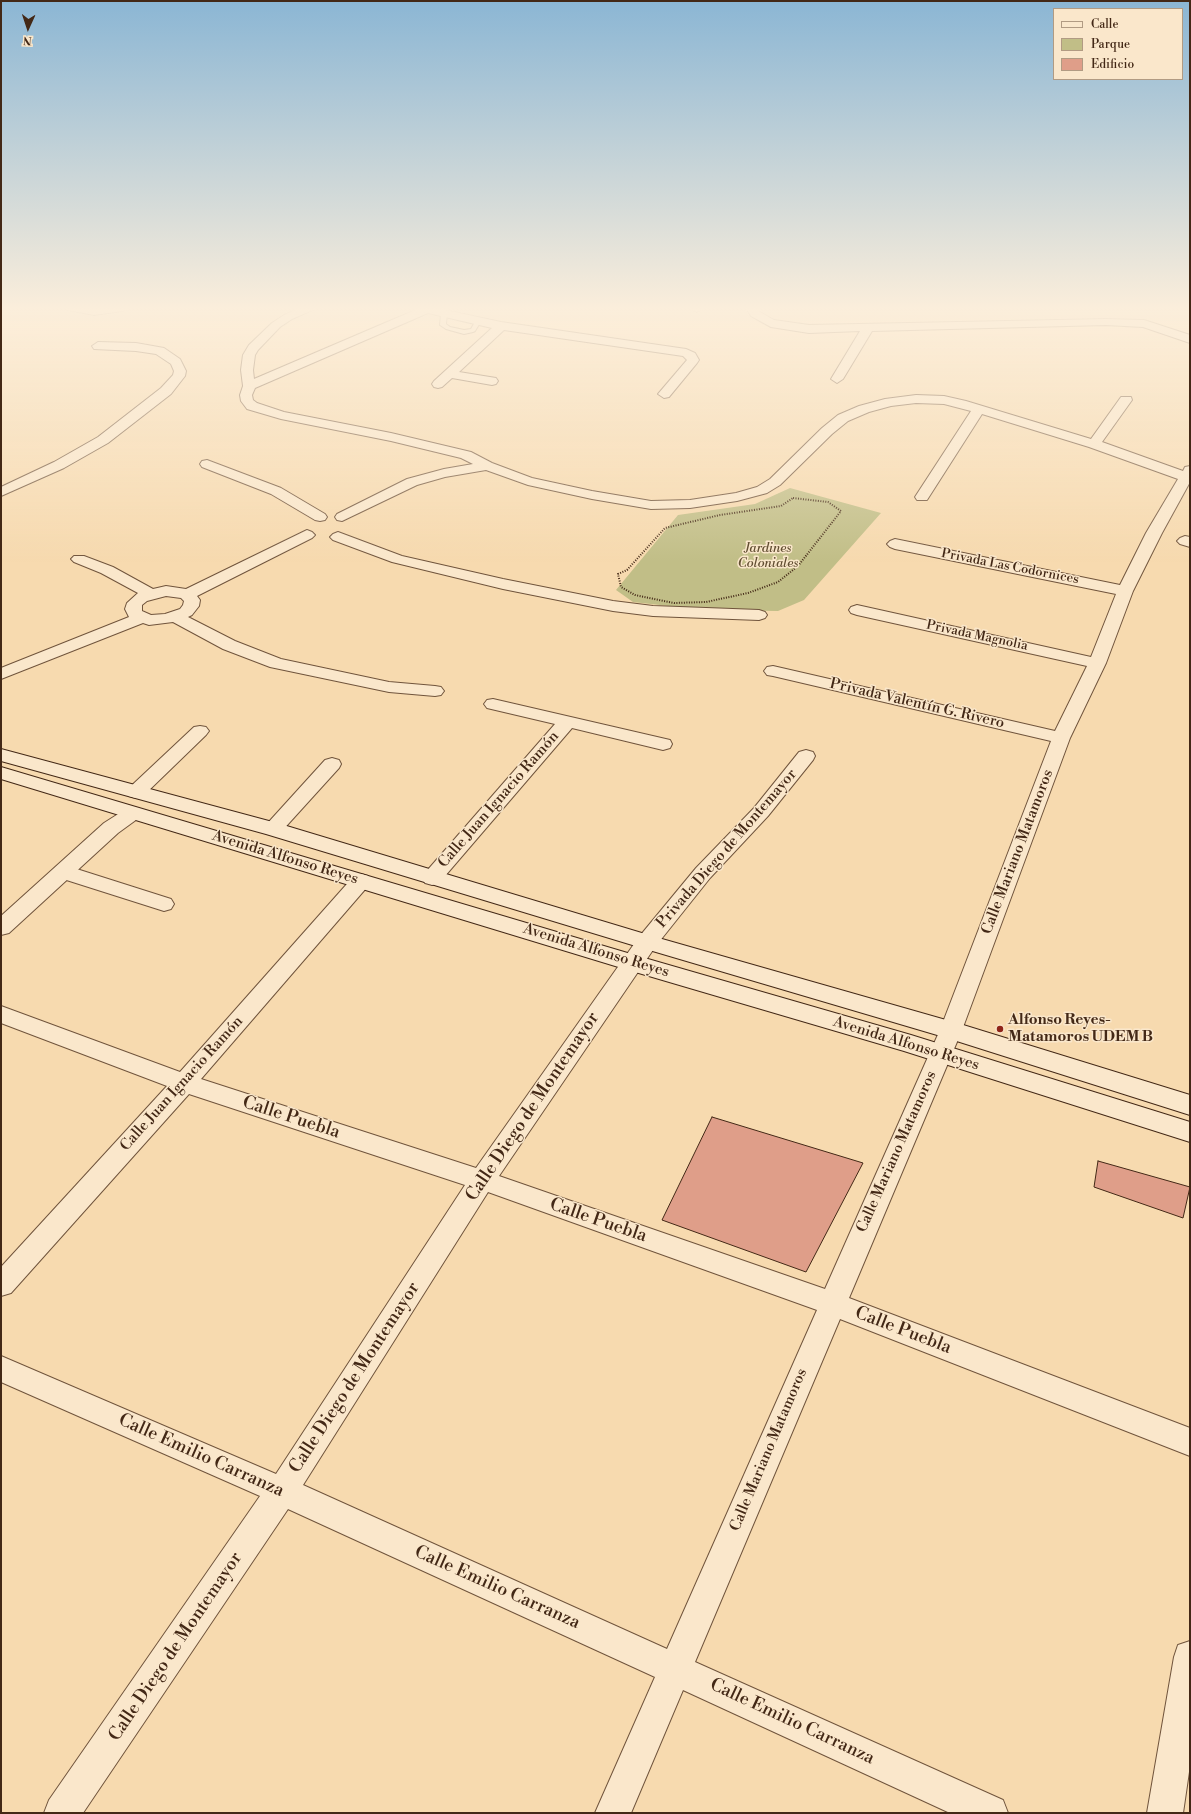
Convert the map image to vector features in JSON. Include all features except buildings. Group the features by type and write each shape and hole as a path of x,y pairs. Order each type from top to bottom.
{"main road":[{"name":"Avenida Alfonso Reyes","path":"1,755 273,829 432,878 640,952"},
{"name":"Avenida Alfonso Reyes","path":"1,773 361,881 640,952 946,1042 1190,1105"},
{"path":"1,928 111,828 133,813 156,814 230,828 273,829"},
{"name":"Avenida Alfonso Reyes","path":"946,1042 1190,1132"}],"street":[{"path":"1,492 59,465 103,440 164,393"},
{"path":"247,393 248,402 261,410 425,457 466,455 487,466 528,482 651,505 712,502 750,494 775,482 827,431 844,418 864,409 890,402 930,399 961,404 1094,444 1189,475"},
{"path":"1094,444 1126,400"},
{"path":"922,497 978,410"},
{"path":"412,482 425,457"},
{"path":"207,464 276,492 320,517"},
{"path":"342,517 412,482 444,473 487,466"},
{"path":"1,475 27,480"},
{"name":"Calle Mariano Matamoros","path":"613,1813 946,1042 1061,738 1097,663 1125,590 1189,475"},
{"path":"187,595 323,537 352,529 353,524 349,520 342,517 320,517 303,525 303,532 323,537 404,561 503,584 613,606 653,611 758,615"},
{"name":"Privada Las Codornices","path":"895,544 1125,590"},
{"path":"79,560 107,570 151,594"},
{"path":"174,591 187,595 192,600 191,606 186,612 176,617 158,620 141,618 135,614 133,609 135,604 141,598 151,594 174,591"},
{"name":"Privada Magnolia","path":"857,610 1097,663"},
{"path":"176,617 229,644 276,663 389,687 436,691"},
{"path":"1,674 141,618"},
{"name":"Privada Valentín G. Rivero","path":"773,671 1061,738"},
{"path":"493,704 663,744"},
{"name":"Calle Juan Ignacio Ramón","path":"432,878 567,722"},
{"path":"136,792 200,731"},
{"name":"Privada Diego de Montemayor","path":"640,952 703,873 761,812 806,756"},
{"path":"273,829 332,764"},
{"path":"64,872 164,904"},
{"name":"Calle Juan Ignacio Ramón","path":"1,1285 184,1083 361,881"},
{"name":"Calle Diego de Montemayor","path":"62,1813 282,1491 482,1180 640,952"},
{"name":"Calle Puebla","path":"1,1014 184,1083 482,1180 832,1303 1190,1442"},
{"name":"Calle Emilio Carranza","path":"1,1368 282,1491 990,1813"},
{"path":"1165,1813 1190,1657"}],"path":[{"path":"793,498 828,502 841,511 798,566 778,582 748,593 706,602 674,603 635,596 621,587 618,574 628,570 665,528 720,515 781,506 793,498"}],"green space":[{"name":"Jardines Coloniales","path":"790,488 881,513 804,600 778,611 704,610 633,602 616,590 678,515 755,504"}],"place":[{"name":"Alfonso Reyes- Matamoros UDEM B","path":"1000,1029"}]}
